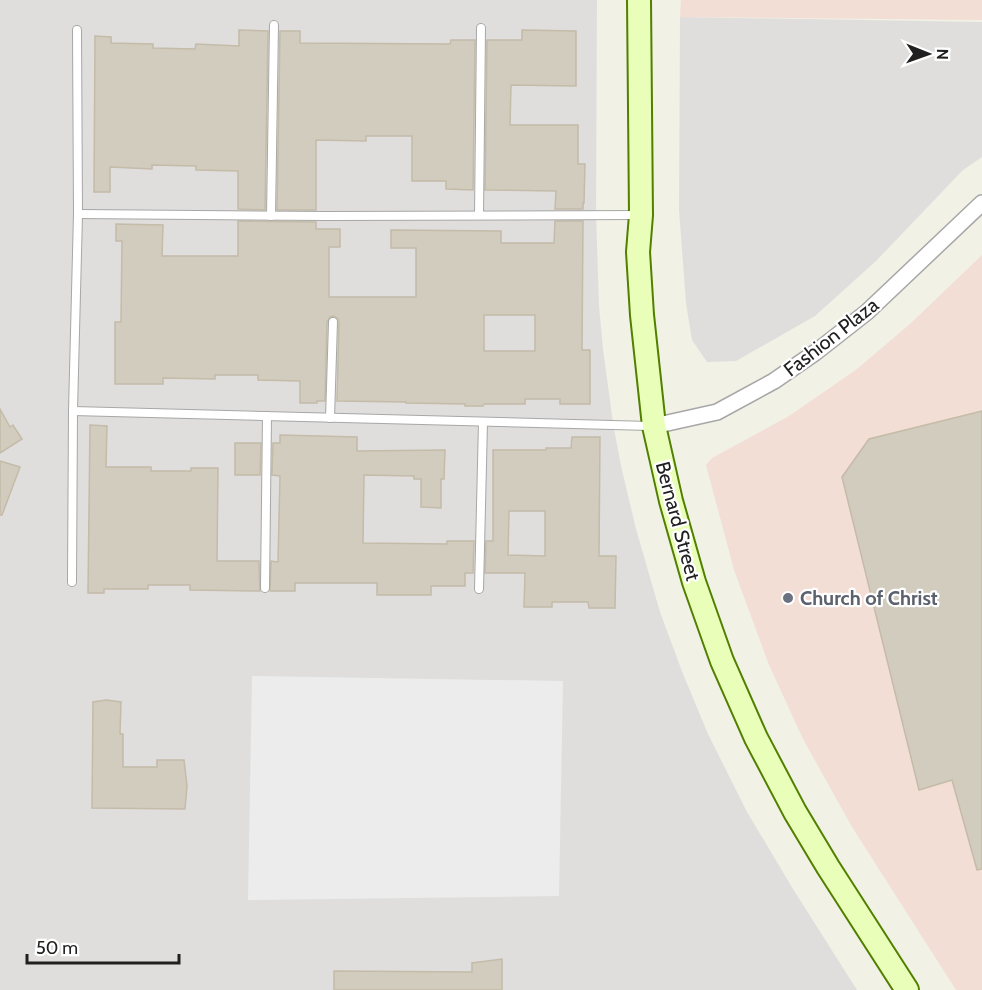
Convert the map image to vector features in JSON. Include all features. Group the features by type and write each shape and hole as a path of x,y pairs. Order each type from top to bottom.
{"street":[{"name":"Bernard Street","path":"639,0 641,215 638,252 642,315 654,426 671,501 694,582 722,661 756,738 806,831 907,990"},
{"name":"Fashion Plaza","path":"654,426 717,412 774,381 808,358 867,312 982,202"}],"lane":[{"path":"271,216 274,25"},
{"path":"479,215 481,28"},
{"path":"72,582 78,214 77,30"},
{"path":"78,214 641,215"},
{"path":"330,418 333,322"},
{"path":"73,411 654,426"},
{"path":"265,588 267,416"},
{"path":"479,589 483,422"}],"shaded area":[{"path":"0,0 597,0 596,214 599,306 613,423 636,529 660,612 708,734 747,812 857,990 0,990"},
{"path":"681,0 982,0 982,20 680,17"},
{"path":"680,17 982,22 982,157 963,170 876,261 815,316 736,361 707,362 692,340 686,303 679,210"},
{"path":"982,255 982,990 956,990 852,827 803,739 769,665 734,570 706,465 712,458 789,416 857,369 910,324"},
{"path":"252,676 563,681 559,896 248,900"}],"building":[{"path":"239,30 268,31 265,210 238,209 238,171 196,170 196,166 152,165 152,169 110,167 110,192 94,192 95,36 111,37 111,43 153,44 153,48 195,49 196,44 239,46"},
{"path":"522,30 576,31 576,86 511,85 510,125 578,125 578,164 585,164 583,209 555,209 556,191 485,190 487,40 522,40"},
{"path":"280,31 300,31 300,43 450,44 451,40 475,40 473,190 446,189 446,181 412,181 412,136 366,136 366,141 316,140 316,210 277,210"},
{"path":"238,221 316,222 316,229 340,229 340,247 329,247 329,297 416,297 416,248 391,248 391,230 501,231 501,243 554,243 555,221 583,221 582,350 590,350 590,404 560,404 560,399 525,399 525,404 484,404 483,406 337,401 339,322 334,316 330,317 327,322 325,401 300,403 300,381 258,380 258,375 215,375 215,379 163,378 163,384 115,384 115,322 121,322 122,241 116,241 116,224 163,225 162,256 238,256","holes":["484,315 535,315 535,351 484,351"]},
{"path":"0,409 10,427 13,425 22,439 0,453"},
{"path":"982,411 982,869 977,870 952,780 919,790 842,477 869,439"},
{"path":"90,425 107,426 106,467 151,467 151,471 218,468 217,561 259,561 260,591 190,590 190,585 148,585 148,589 104,589 104,593 88,593"},
{"path":"280,435 357,437 357,451 445,450 444,479 441,479 441,508 421,507 421,479 414,479 414,476 364,475 363,543 447,544 447,541 474,541 473,573 465,573 465,586 431,586 431,595 377,595 377,583 295,583 295,591 270,591 271,561 278,562 280,476 272,475 273,443 280,443"},
{"path":"572,437 600,437 599,556 616,556 615,608 589,608 588,602 552,602 552,607 524,607 525,573 485,573 486,541 493,541 493,450 571,448","holes":["509,511 545,511 545,556 508,555"]},
{"path":"235,443 261,443 260,475 235,475"},
{"path":"0,461 20,467 2,515 0,515"},
{"path":"106,700 121,702 120,734 123,734 123,767 157,767 157,760 184,760 187,786 185,809 92,808 93,702"},
{"path":"502,959 502,990 334,990 334,971 472,972 472,963"}],"place":[{"name":"Church of Christ","path":"788,598"}]}
